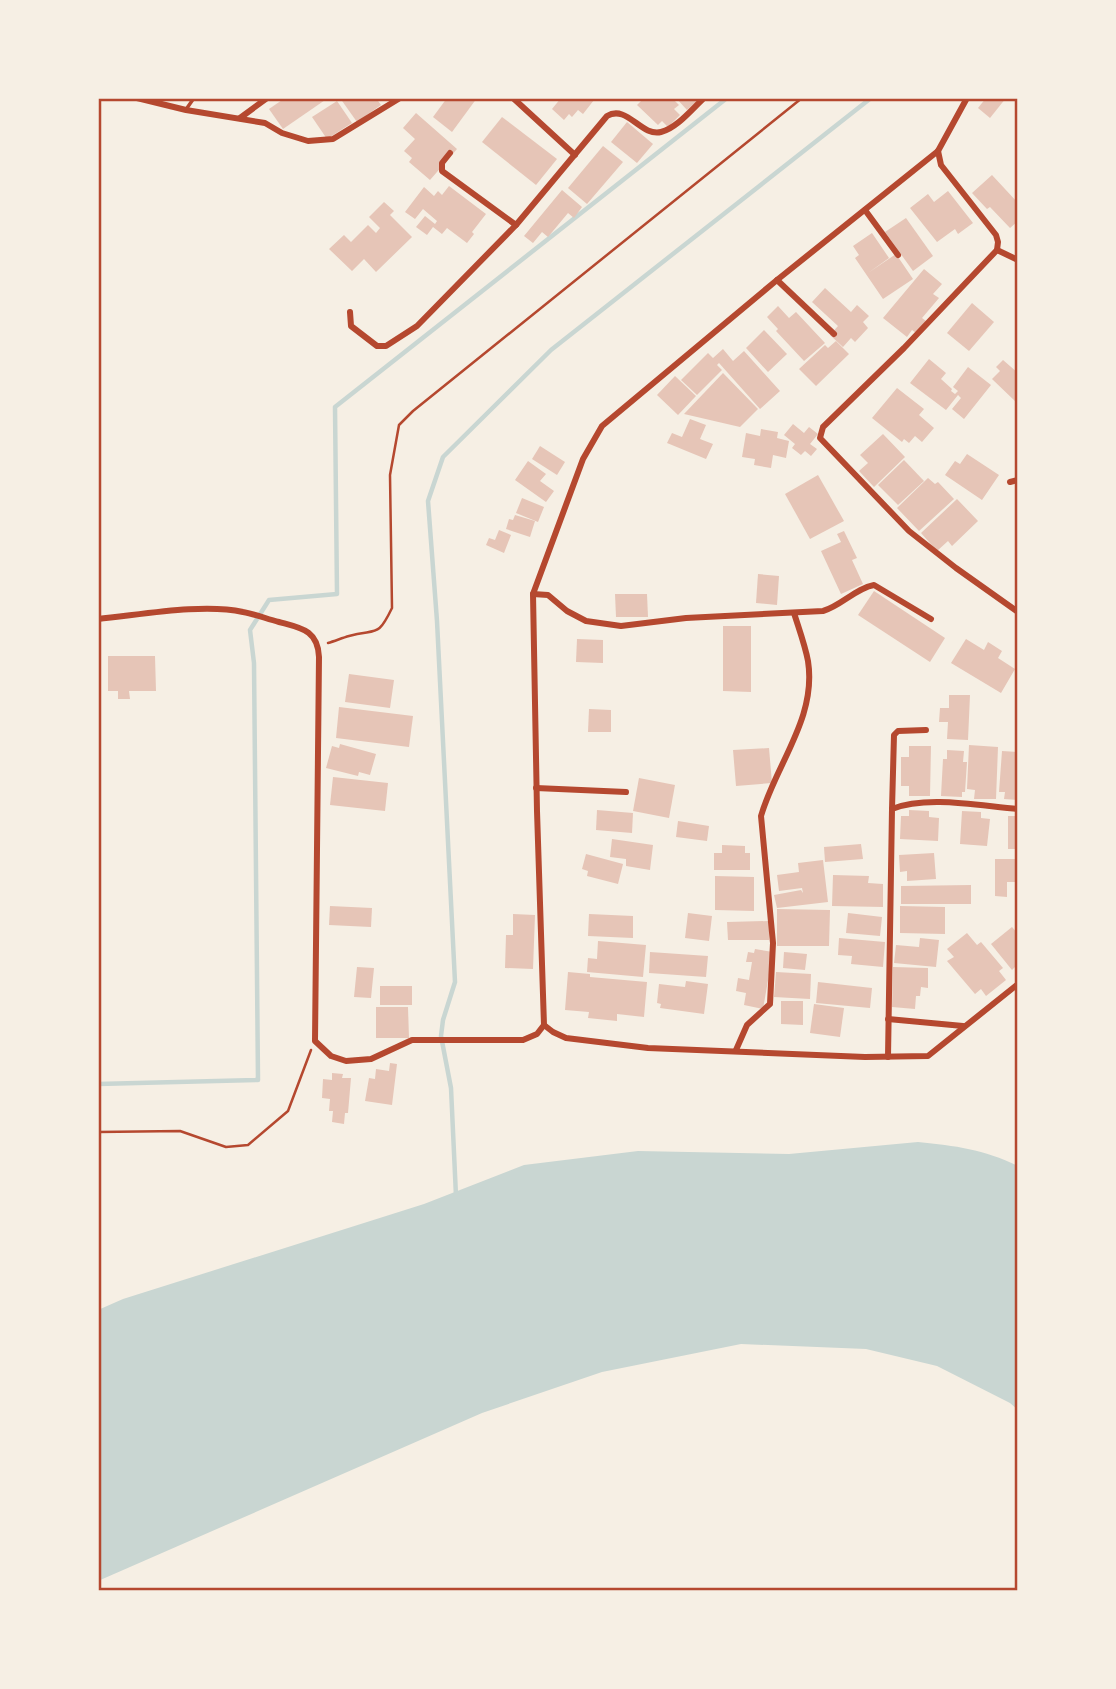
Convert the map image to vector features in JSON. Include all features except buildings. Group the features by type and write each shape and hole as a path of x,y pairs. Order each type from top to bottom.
{"street":[{"path":"137,98 186,110 265,122 294,139 308,141 333,139 400,98"},
{"path":"240,118 267,98"},
{"path":"513,98 575,155"},
{"path":"350,312 351,326 377,346 386,346 417,326 516,225 612,112 621,113 652,133 659,133 669,130 704,98"},
{"path":"98,619 179,611 242,611 299,628 313,636 318,647 314,1041 331,1056 346,1061 372,1059 412,1040 523,1040 537,1034 544,1025 533,594 583,459 602,426 777,280 938,151 967,98"},
{"path":"938,151 942,165 996,235 997,250 904,348 823,427 820,438 909,531 1018,612"},
{"path":"450,153 442,163 442,171 516,225"},
{"path":"865,210 898,255"},
{"path":"997,250 1018,260"},
{"path":"777,280 834,334"},
{"path":"1010,482 1018,480"},
{"path":"533,594 548,595 567,611 586,621 621,626 686,618 823,611 874,584 931,619"},
{"path":"736,1050 747,1025 770,1004 773,943 761,816 800,727 808,695 808,662 794,613"},
{"path":"888,1056 894,735 898,732 926,730"},
{"path":"536,788 626,792"},
{"path":"892,809 904,804 923,803 1018,809"},
{"path":"544,1025 566,1038 648,1048 928,1056 1018,984"},
{"path":"888,1018 963,1026"}],"lane":[{"path":"186,110 194,98"}],"path":[{"path":"318,647 351,635 374,633 384,625 392,608 390,474 399,425 802,98"},
{"path":"98,1132 180,1131 226,1147 248,1144 288,1111 314,1041"}],"shaded area":[{"path":"918,1142 969,1149 1018,1166 1018,1410 1010,1403 937,1366 866,1349 741,1344 602,1372 482,1413 98,1581 98,1310 123,1299 424,1204 524,1165 638,1151 789,1154"}],"waterway":[{"path":"98,1084 258,1080 254,663 250,630 269,600 337,594 335,407 727,98"},
{"path":"456,1196 451,1088 441,1036 455,982 437,621 428,501 443,457 551,350 871,98"}]}
